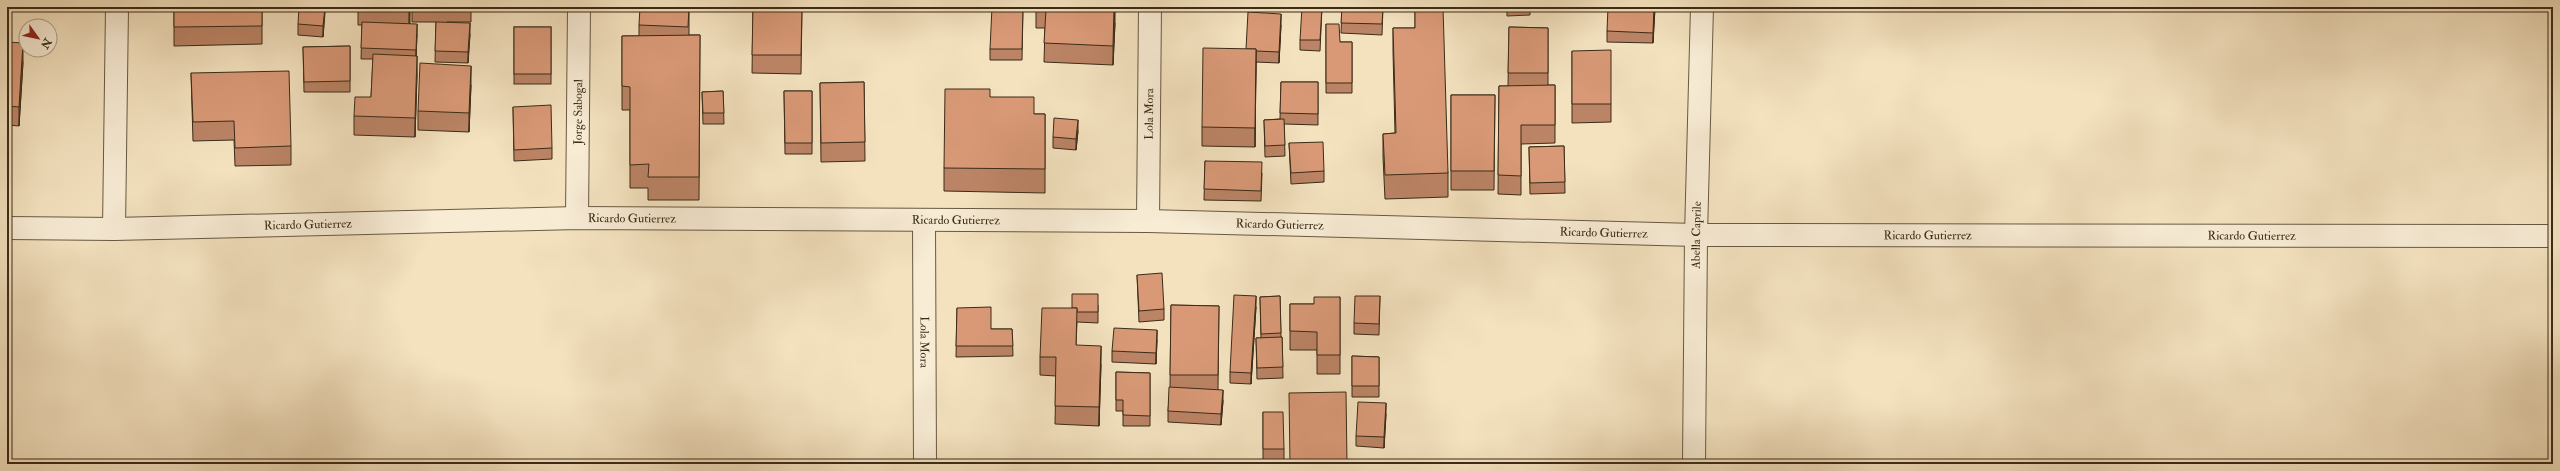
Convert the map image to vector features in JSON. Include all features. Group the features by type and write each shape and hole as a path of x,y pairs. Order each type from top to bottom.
{"street":[{"path":"114,229 117,7"},
{"name":"Jorge Sabogal","path":"577,218 579,7"},
{"name":"Lola Mora","path":"1148,222 1150,7"},
{"name":"Abella Caprile","path":"1694,464 1696,235 1702,7"},
{"name":"Ricardo Gutierrez","path":"7,228 114,229 577,218 1148,222 1696,235 2553,236"},
{"name":"Lola Mora","path":"924,221 925,464"}],"building":[{"path":"174,7 262,7 262,26 174,27"},
{"path":"299,7 325,7 323,26 298,24"},
{"path":"380,7 409,7 409,8"},
{"path":"412,7 471,7 471,11 412,11"},
{"path":"640,7 689,7 688,27 639,25"},
{"path":"753,7 802,7 801,55 752,55"},
{"path":"992,7 1023,7 1022,49 990,49"},
{"path":"1036,7 1114,7 1113,46 1044,43 1046,10 1036,10"},
{"path":"1302,7 1322,7 1320,40 1300,40"},
{"path":"1342,7 1383,7 1382,24 1341,23"},
{"path":"1415,7 1443,7 1448,173 1385,175 1383,134 1396,133 1393,28 1415,28"},
{"path":"1608,7 1654,7 1653,33 1607,31"},
{"path":"1248,12 1281,14 1279,52 1246,49"},
{"path":"362,22 417,24 416,50 361,48"},
{"path":"436,22 470,23 468,52 435,51"},
{"path":"1326,24 1339,24 1340,42 1352,42 1352,83 1326,83"},
{"path":"514,27 551,27 551,74 514,74"},
{"path":"1509,27 1548,28 1548,73 1508,73"},
{"path":"700,35 699,177 648,177 649,164 630,165 630,87 622,86 622,36"},
{"path":"7,42 18,43 18,58 22,58 19,107 7,106"},
{"path":"350,46 350,81 304,82 303,47"},
{"path":"1203,48 1256,49 1255,128 1202,127"},
{"path":"1611,50 1611,104 1572,104 1572,51"},
{"path":"373,54 417,56 415,118 354,116 355,97 371,97"},
{"path":"420,63 471,66 469,113 418,111"},
{"path":"289,71 291,146 235,148 234,121 193,122 191,73"},
{"path":"864,82 865,142 821,143 820,83"},
{"path":"1281,82 1318,82 1318,114 1280,113"},
{"path":"1555,85 1555,125 1521,125 1521,176 1498,175 1499,86"},
{"path":"945,89 990,89 990,97 1034,97 1034,114 1045,114 1045,169 944,168"},
{"path":"723,91 724,113 703,113 702,92"},
{"path":"784,91 812,91 812,143 785,143"},
{"path":"1451,95 1495,95 1494,171 1451,171"},
{"path":"551,105 552,148 514,150 513,107"},
{"path":"1054,118 1078,120 1076,139 1053,137"},
{"path":"1284,119 1285,145 1265,146 1264,120"},
{"path":"1323,142 1324,171 1291,173 1289,143"},
{"path":"1564,146 1565,182 1530,183 1529,147"},
{"path":"1205,161 1262,162 1261,191 1204,189"},
{"path":"1162,273 1164,309 1139,311 1137,275"},
{"path":"1072,294 1098,294 1098,312 1077,312 1077,308 1072,308"},
{"path":"1234,295 1256,296 1251,373 1230,372"},
{"path":"1280,296 1281,333 1261,334 1260,297"},
{"path":"1355,296 1380,296 1379,324 1354,323"},
{"path":"1314,297 1340,297 1340,355 1317,355 1317,332 1290,331 1290,304 1314,304"},
{"path":"1171,305 1219,306 1218,375 1170,375"},
{"path":"991,307 991,329 1012,329 1013,346 956,346 957,308"},
{"path":"1042,308 1077,308 1076,345 1101,346 1099,407 1055,406 1056,357 1040,357"},
{"path":"1114,328 1157,330 1156,353 1112,351"},
{"path":"1282,337 1283,367 1257,368 1256,338"},
{"path":"1352,356 1379,357 1379,386 1352,386"},
{"path":"1116,372 1150,373 1150,416 1123,415 1123,400 1116,400"},
{"path":"1169,387 1223,390 1221,414 1168,411"},
{"path":"1346,392 1347,464 1290,464 1289,393"},
{"path":"1358,402 1386,403 1384,437 1356,436"},
{"path":"1263,412 1283,412 1284,449 1263,449"}]}
